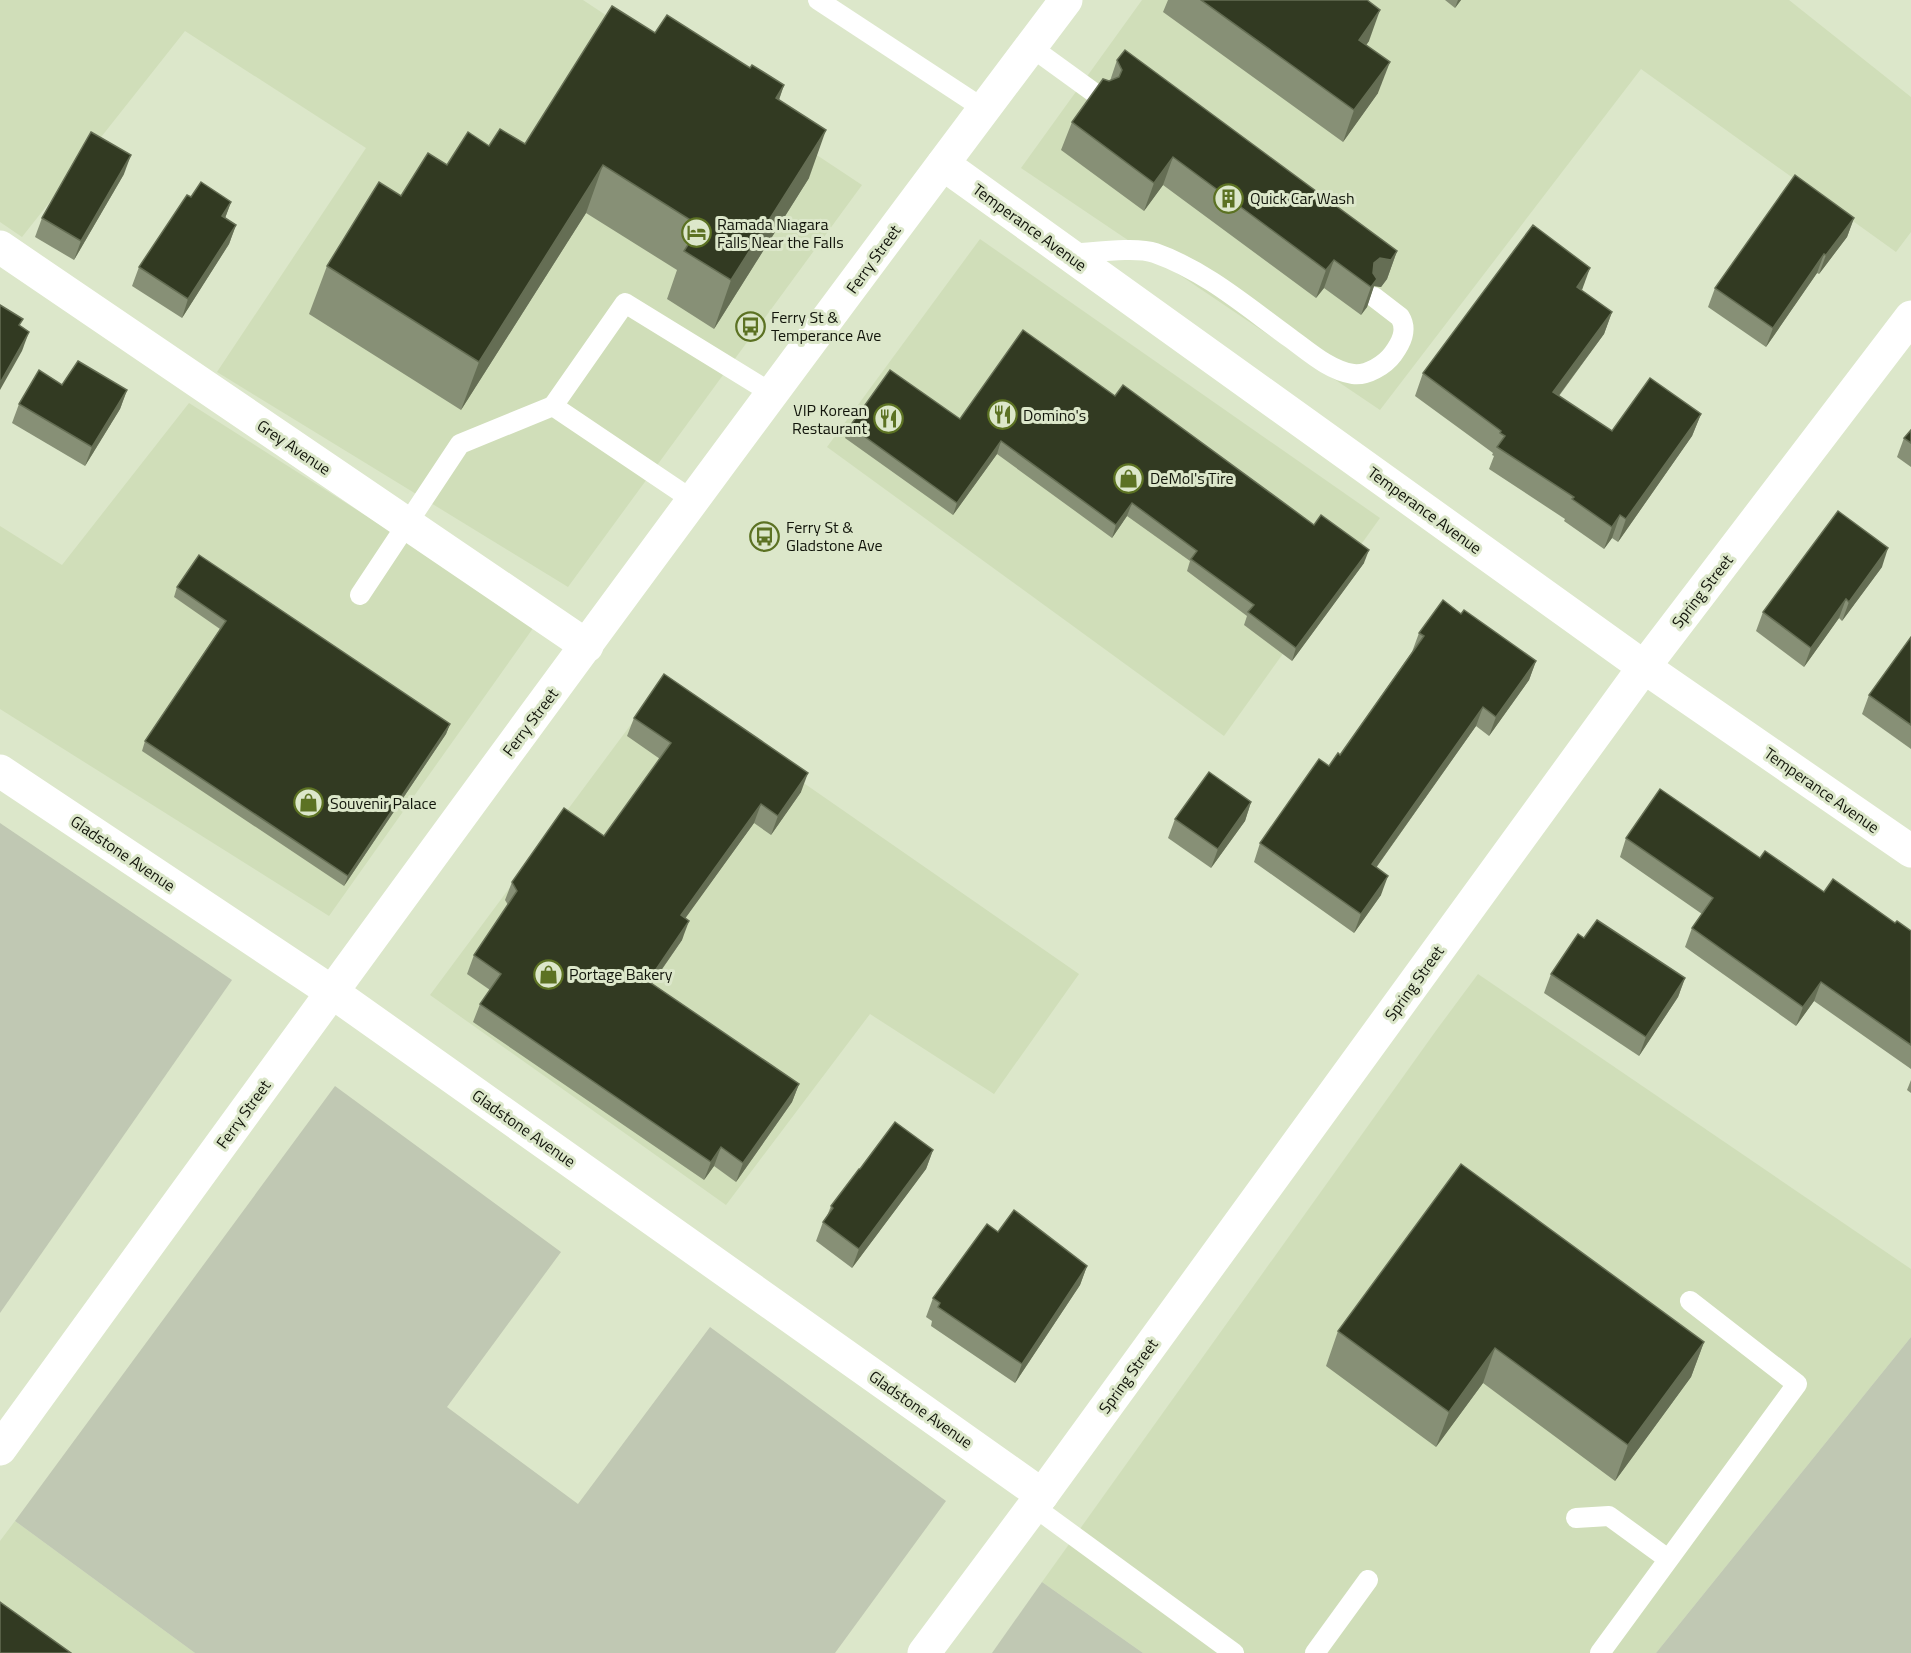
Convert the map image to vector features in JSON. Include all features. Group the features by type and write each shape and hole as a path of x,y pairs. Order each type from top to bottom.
{"street":[{"name":"Ferry Street","path":"0,1449 332,992 1066,0"},
{"name":"Temperance Avenue","path":"943,164 1644,667 1911,851"},
{"name":"Grey Avenue","path":"0,247 588,646"},
{"name":"Spring Street","path":"924,1653 1644,667 1911,317"},
{"name":"Gladstone Avenue","path":"0,771 332,992 1037,1501"}],"lane":[{"path":"818,0 984,109"},
{"path":"1031,47 1100,97"},
{"path":"1068,254 1151,252 1178,262 1210,280 1322,361 1354,374 1365,373 1379,367 1400,345 1403,335 1400,317 1374,297"},
{"path":"360,594 460,444 553,406 625,303 773,394"},
{"path":"553,406 694,501"},
{"path":"1600,1653 1797,1384 1689,1301"},
{"path":"1037,1501 1234,1653"},
{"path":"1576,1518 1609,1516 1668,1559"},
{"path":"1315,1653 1368,1580"}],"shaded area":[{"path":"0,0 583,0 862,185 568,587 217,372 366,148 185,31 22,237 0,222"},
{"path":"1142,0 1789,0 1911,97 1911,232 1896,252 1641,69 1380,410 1021,168"},
{"path":"980,239 1380,518 1224,736 827,447"},
{"path":"189,403 536,624 329,916 0,709 0,526 62,565"},
{"path":"661,684 1079,974 994,1094 870,1014 726,1205 430,995"},
{"path":"0,823 232,980 0,1313"},
{"path":"1478,974 1911,1269 1911,1337 1656,1653 1143,1653 1042,1582"},
{"path":"335,1086 561,1252 447,1407 578,1504 710,1327 946,1501 835,1653 195,1653 15,1521"},
{"path":"1911,1337 1911,1653 1656,1653"},
{"path":"15,1521 195,1653 0,1653 0,1541"},
{"path":"1042,1582 1143,1653 992,1653"}],"building":[{"path":"1201,0 1367,0 1380,10 1359,40 1390,62 1354,110"},
{"name":"Ramada Niagara Falls Near the Falls","path":"612,6 655,33 667,15 750,68 752,65 784,85 776,98 826,130 731,280 684,251 700,226 603,165 479,362 327,266 379,182 401,196 428,153 447,165 468,132 489,146 500,129 525,144"},
{"path":"1125,50 1397,251 1391,260 1380,258 1374,263 1373,273 1377,279 1371,287 1334,260 1326,270 1173,157 1154,183 1072,122 1103,79 1109,81 1119,77 1122,70 1117,60"},
{"path":"91,132 131,155 81,241 42,218"},
{"path":"1795,175 1854,218 1826,255 1824,254 1773,328 1715,288"},
{"path":"201,182 231,202 222,216 236,225 188,299 139,267 187,195 191,197"},
{"path":"1533,225 1590,268 1577,287 1612,312 1553,392 1612,431 1650,378 1701,414 1626,519 1620,515 1612,527 1572,499 1574,497 1497,447 1505,436 1500,433 1501,431 1423,373"},
{"path":"0,305 23,319 19,325 29,332 0,383"},
{"path":"1023,330 1115,396 1123,385 1314,525 1321,515 1369,550 1296,648 1248,612 1254,605 1191,559 1197,551 1132,503 1116,525 1001,441 957,503 850,426 890,370 960,419"},
{"path":"78,361 127,390 92,447 19,404 39,370 62,385"},
{"path":"1911,430 1911,443 1904,438"},
{"path":"1838,511 1888,548 1849,602 1846,599 1811,648 1763,612"},
{"path":"199,555 450,724 348,876 145,741 226,621 177,587"},
{"path":"1443,600 1461,614 1464,610 1536,661 1496,717 1483,707 1372,864 1388,876 1361,914 1260,843 1319,759 1329,766 1338,753 1340,755 1424,636 1419,633"},
{"path":"1911,637 1911,725 1869,695"},
{"path":"664,674 808,773 778,816 761,804 681,915 689,921 648,981 799,1084 743,1163 721,1147 711,1162 480,1004 501,974 474,955 517,891 512,882 564,808 604,836 671,743 634,718"},
{"path":"1209,772 1251,802 1218,849 1175,819"},
{"path":"1660,789 1760,858 1765,851 1824,892 1833,879 1895,923 1897,921 1911,931 1911,1045 1821,982 1803,1007 1692,928 1713,898 1626,838"},
{"path":"1597,920 1685,978 1646,1037 1551,974 1578,934 1584,938"},
{"path":"895,1122 933,1150 859,1249 823,1222 833,1208 831,1206"},
{"path":"1461,1164 1704,1342 1628,1445 1495,1348 1449,1412 1338,1331"},
{"path":"1014,1210 1087,1266 1022,1364 938,1307 940,1303 933,1298 987,1224 998,1232"},
{"path":"0,1602 71,1653 0,1653"}],"place":[{"name":"Quick Car Wash","path":"1229,198"},
{"name":"Ramada Niagara Falls Near the Falls","path":"696,233"},
{"name":"Ferry St & Temperance Ave","path":"750,326"},
{"name":"Domino's","path":"1002,415"},
{"name":"VIP Korean Restaurant","path":"888,419"},
{"name":"DeMol's Tire","path":"1129,478"},
{"name":"Ferry St & Gladstone Ave","path":"765,536"},
{"name":"Souvenir Palace","path":"309,803"},
{"name":"Portage Bakery","path":"548,974"}]}
